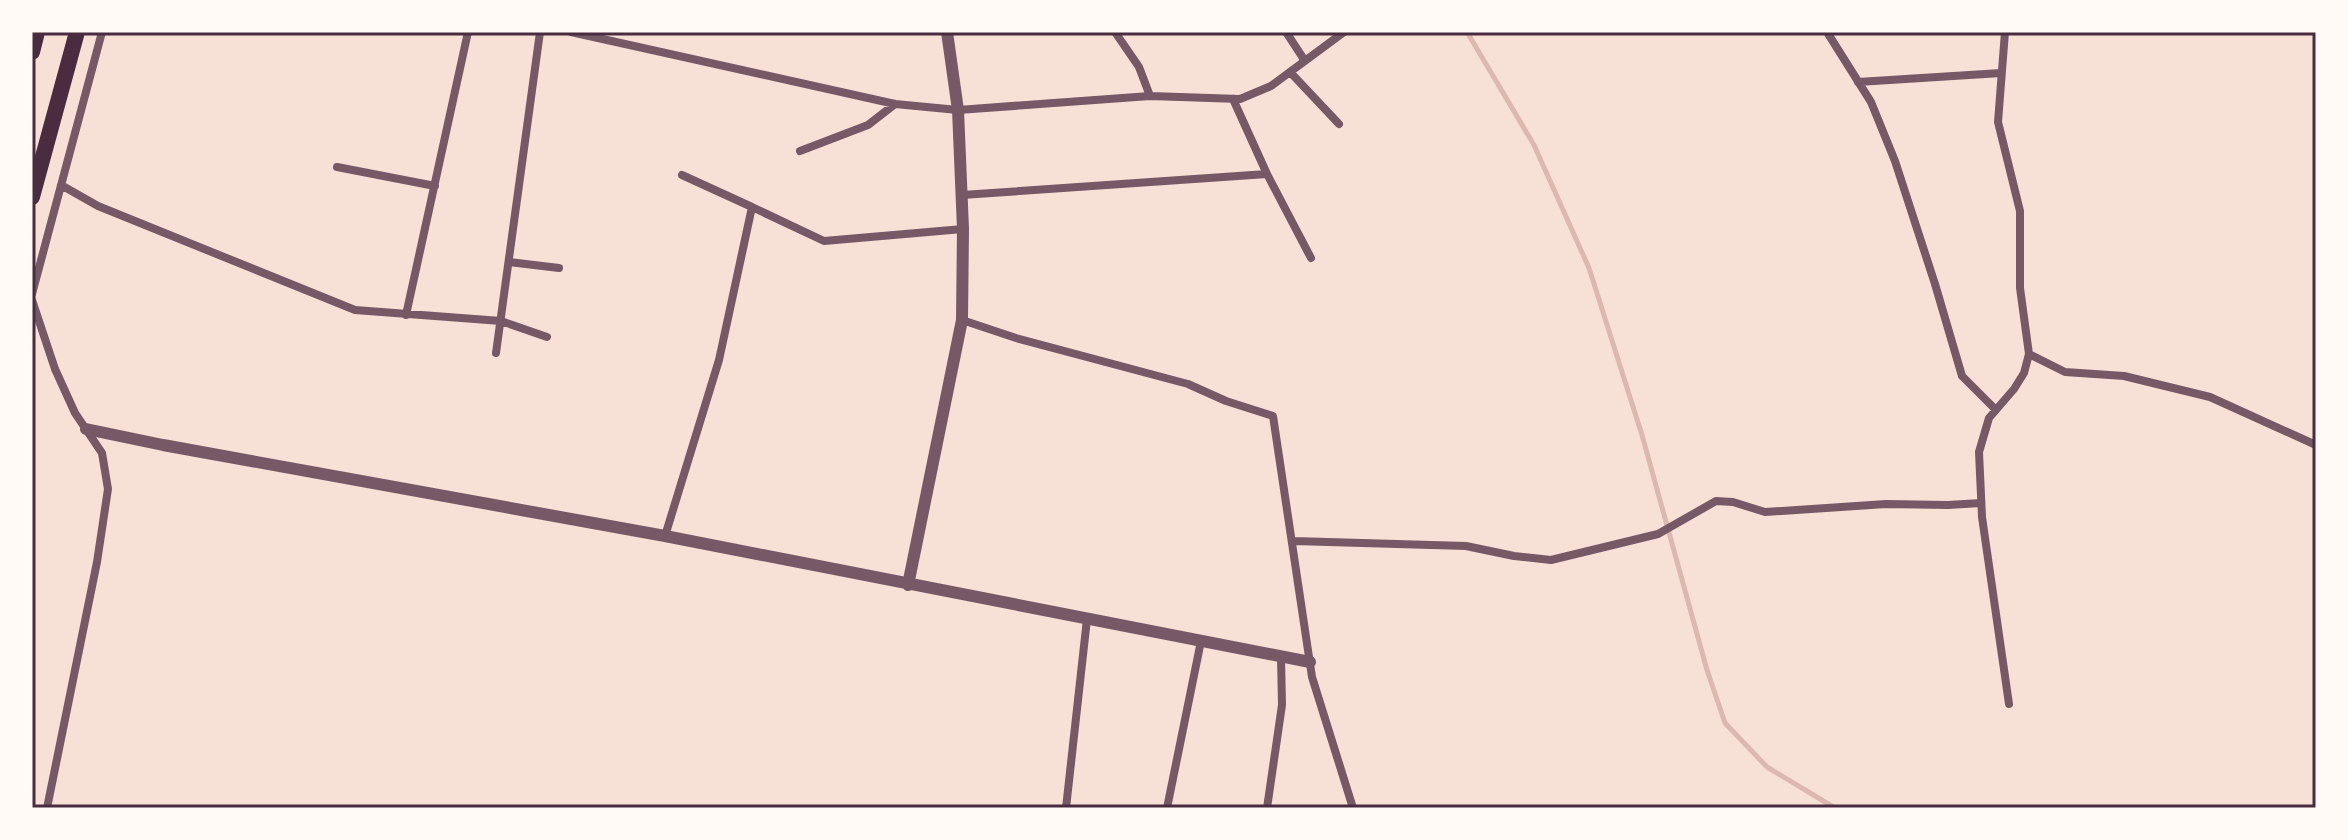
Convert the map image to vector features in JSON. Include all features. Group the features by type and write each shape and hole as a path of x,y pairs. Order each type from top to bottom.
{"highway":[{"path":"32,52 37,32"},
{"path":"32,197 77,32"}],"street":[{"path":"48,808 97,562 108,489 102,453 75,413 55,369 32,297 102,32"},
{"path":"406,315 468,32"},
{"path":"496,353 540,32"},
{"path":"571,32 895,104 958,110 1150,96 1240,99 1271,86 1344,32"},
{"path":"908,585 962,320 963,229 958,110 947,32"},
{"path":"1115,32 1139,67 1150,96"},
{"path":"1286,32 1305,61"},
{"path":"1827,32 1871,102 1895,161 1962,376 1996,410"},
{"path":"2005,32 1998,122 2020,211 2020,288 2029,354 2024,373 1989,418 1979,452 1981,503 2009,704"},
{"path":"1290,72 1339,124"},
{"path":"1858,82 2001,73"},
{"path":"1233,99 1267,174 1311,258"},
{"path":"800,151 868,125 895,104"},
{"path":"337,167 435,186"},
{"path":"962,195 1267,174"},
{"path":"682,175 824,241 963,229"},
{"path":"61,185 98,206 355,310 501,321 547,337"},
{"path":"665,536 719,360 752,207"},
{"path":"509,262 559,268"},
{"path":"962,320 1016,338 1188,384 1226,401 1273,416 1312,677 1353,808"},
{"path":"2029,354 2065,372 2124,376 2210,397 2316,445"},
{"path":"86,429 665,536 1310,662"},
{"path":"1293,541 1466,546 1551,560 1658,534 1716,501 1733,502 1765,512 1886,504 1981,503"},
{"path":"1066,808 1087,619"},
{"path":"1167,808 1201,641"},
{"path":"1267,808 1282,705 1281,657"}],"waterway":[{"path":"1467,32 1534,145 1589,268 1642,435 1707,670 1725,723 1767,767 1835,808"}]}
